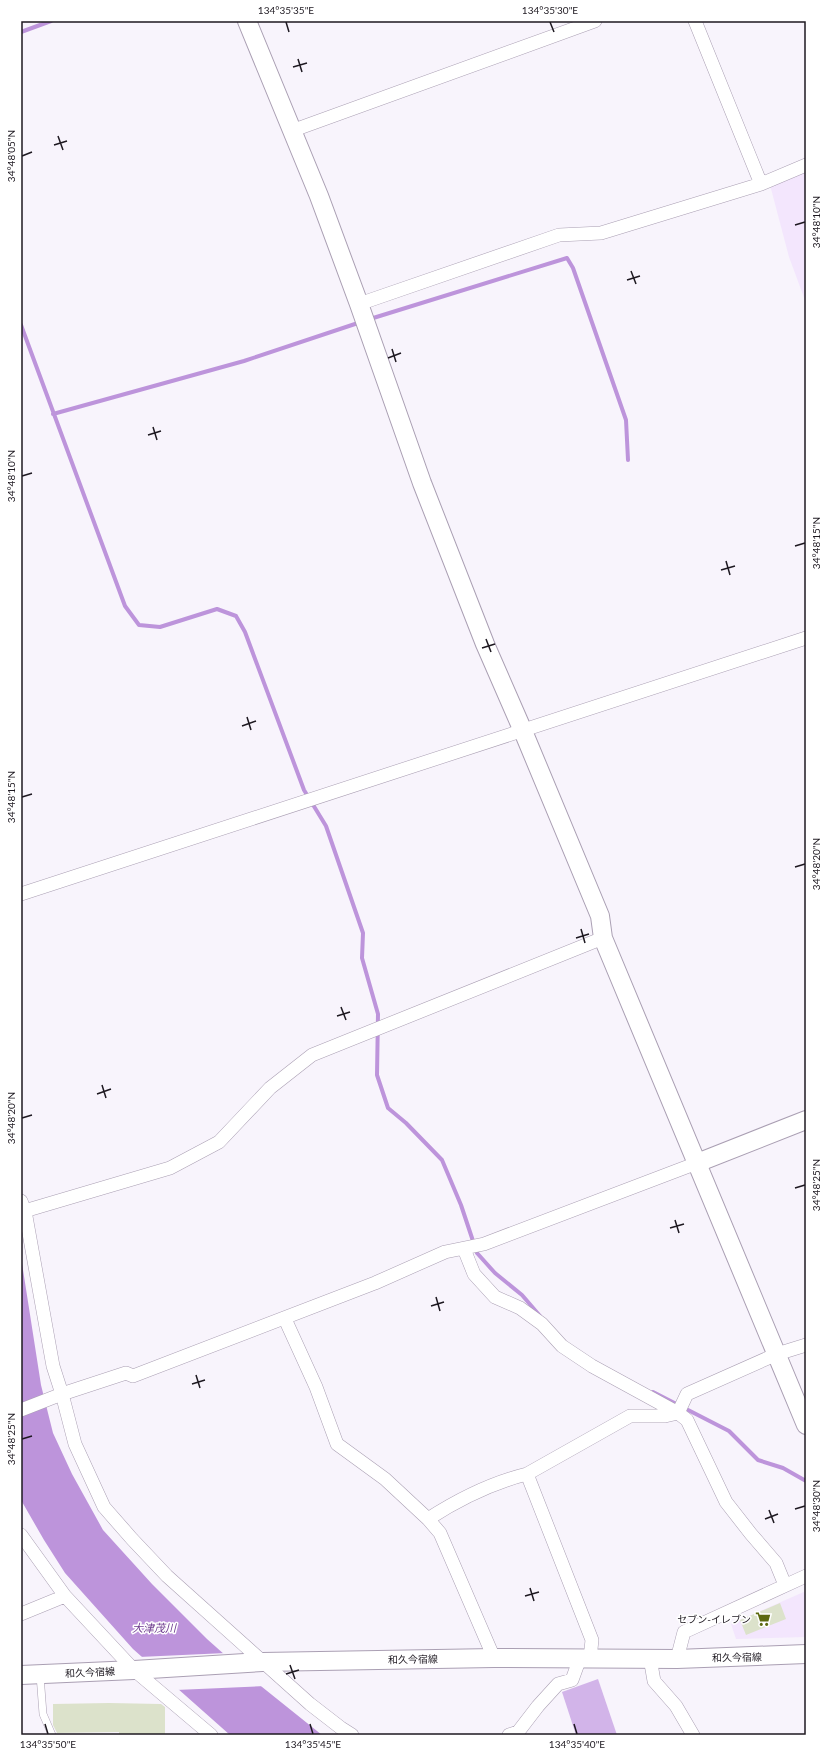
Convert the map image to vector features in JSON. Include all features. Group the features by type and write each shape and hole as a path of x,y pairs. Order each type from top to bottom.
{"street":[{"path":"247,21 294,130 360,304 422,483 485,644 600,916 603,938 806,1425"},
{"path":"294,130 595,21"},
{"path":"695,21 761,184"},
{"path":"360,304 559,235 601,233 761,184 806,165"},
{"path":"21,894 806,638"},
{"path":"352,1735 310,1704 167,1576 132,1539 104,1506 75,1444 53,1366 22,1208 170,1168 219,1142 270,1088 312,1055 603,938"},
{"path":"21,1410 62,1394 126,1373 133,1376 375,1283 445,1252 484,1244 806,1120"},
{"path":"464,1249 474,1274 495,1297 520,1308 542,1324 562,1346 592,1366 678,1413 687,1420 726,1502 776,1563 785,1585"},
{"path":"285,1318 316,1387 337,1444 386,1479 428,1519 440,1533 494,1658"},
{"path":"678,1413 687,1394 777,1354 806,1345"},
{"path":"428,1519 457,1500 505,1479 527,1474 630,1416 665,1416 678,1413"},
{"path":"509,1735 518,1732 538,1706 558,1684 572,1680 585,1658 592,1640 527,1474"},
{"path":"21,1535 65,1596 134,1670 211,1735"},
{"path":"677,1659 684,1632 806,1576"},
{"path":"21,1614 65,1596"},
{"name":"和久今宿線","path":"21,1675 262,1662 494,1658 677,1659 806,1654"},
{"path":"650,1658 654,1681 676,1706 693,1735"}],"lane":[{"path":"40,1674 43,1714 52,1735"}],"shaded area":[{"path":"806,171 806,303 789,257 770,185"},
{"path":"806,1591 806,1637 736,1639 731,1624"},
{"path":"598,1679 617,1735 576,1735 562,1692"}],"water":[{"name":"大津茂川","path":"21,1257 41,1385 53,1433 72,1474 103,1530 152,1584 207,1639 252,1679 322,1735 230,1735 133,1649 65,1573 44,1540 21,1500"}],"pier":[{"path":"226,1653 265,1686 176,1690 139,1657"}],"building":[{"name":"セブン-イレブン","path":"780,1603 786,1619 746,1635 740,1620"},
{"path":"53,1704 161,1704 165,1707 165,1735 119,1735 119,1732 57,1733 53,1725"}],"waterway":[{"path":"21,32 51,21"},
{"path":"370,319 567,258 573,268 626,420 628,460"},
{"path":"53,414 244,361 361,322"},
{"path":"21,325 125,606 139,625 160,627 217,609 236,616 245,632 304,790 326,826 363,933 362,958 378,1014 377,1075 388,1108 406,1123 442,1160 461,1205 477,1253 495,1273 522,1295 540,1316"},
{"path":"653,1392 729,1431 758,1460 783,1468 806,1481"}],"place":[{"name":"セブン-イレブン","path":"763,1619"}]}
